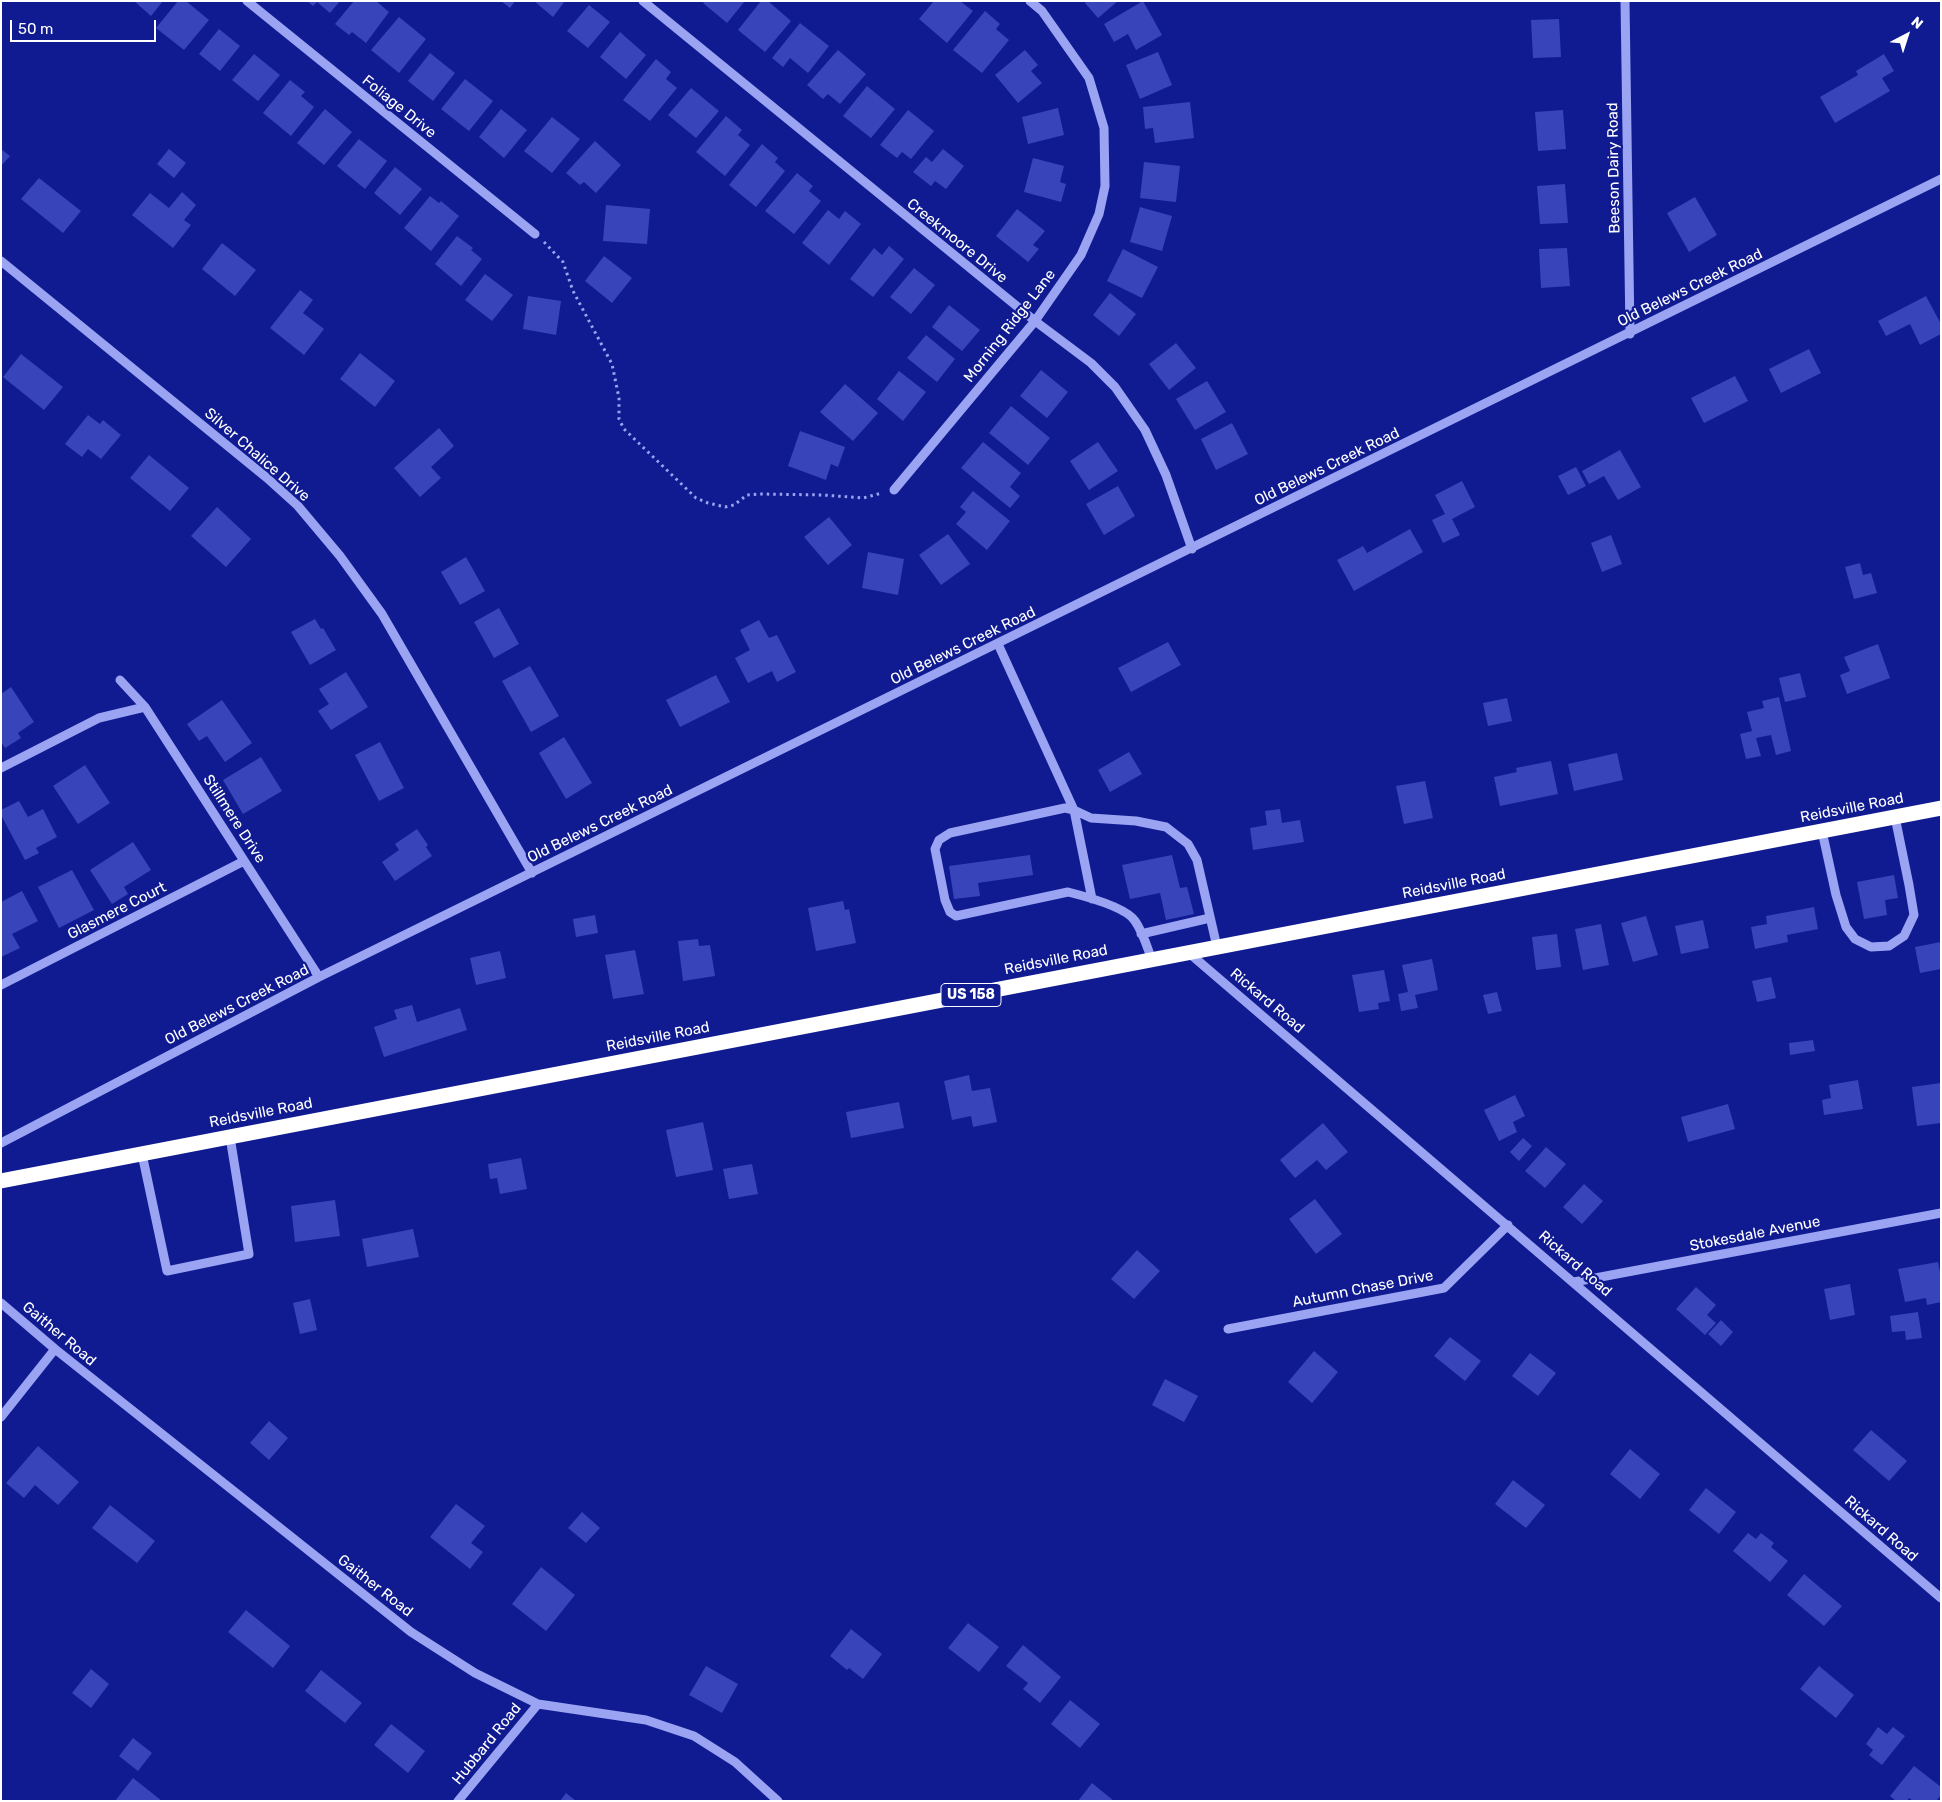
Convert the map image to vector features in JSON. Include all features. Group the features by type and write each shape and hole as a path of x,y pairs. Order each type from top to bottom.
{"highway":[{"name":"Reidsville Road","path":"1,1181 1941,808"}],"street":[{"name":"Foliage Drive","path":"246,1 535,234"},
{"name":"Creekmoore Drive","path":"643,1 1035,322 1091,363 1114,387 1145,430 1166,475 1192,549"},
{"name":"Morning Ridge Lane","path":"894,490 1035,322 1081,254 1099,214 1105,186 1104,128 1089,78 1042,11 1030,1"},
{"name":"Beeson Dairy Road","path":"1625,1 1630,334"},
{"name":"Old Belews Creek Road","path":"1,1143 319,978 1630,334 1941,179"},
{"name":"Silver Chalice Drive","path":"1,261 260,472 298,506 340,556 382,614 532,873"},
{"path":"998,644 1074,810 1092,900"},
{"name":"Stillmere Drive","path":"120,680 145,707 319,978"},
{"path":"1,768 98,718 145,707"},
{"path":"1152,960 1135,920 1128,914 1068,892 956,916 950,912 945,900 936,849 939,840 950,833 1065,808 1091,818 1166,827 1188,844 1197,860 1217,947"},
{"path":"1822,831 1836,895 1846,927 1855,939 1870,947 1888,946 1904,936 1914,915 1895,817"},
{"name":"Glasmere Court","path":"1,985 244,861"},
{"path":"1141,934 1210,918"},
{"name":"Rickard Road","path":"1189,953 1941,1598"},
{"path":"142,1154 166,1271 249,1254 230,1137"},
{"name":"Stokesdale Avenue","path":"1574,1282 1941,1213"},
{"name":"Autumn Chase Drive","path":"1228,1329 1444,1288 1508,1225"},
{"name":"Gaither Road","path":"1,1304 411,1632 475,1673 538,1704 646,1720 694,1736 735,1762 778,1801"},
{"path":"1,1417 55,1349"},
{"name":"Hubbard Road","path":"458,1801 538,1704"}],"path":[{"path":"535,234 563,262 573,291 612,364 619,398 619,419 624,429 696,498 708,504 725,506 734,505 747,495 822,495 863,498 894,490"}],"building":[{"path":"134,1 163,1 151,16"},
{"path":"178,1 186,1 209,20 184,50 156,28"},
{"path":"307,1 340,1 330,13 317,2 313,6"},
{"path":"354,1 376,1 389,12 366,43 352,32 349,35 335,24"},
{"path":"501,1 515,1 510,8"},
{"path":"534,1 565,1 553,17"},
{"path":"705,1 745,1 727,23 703,3"},
{"path":"761,1 768,1 791,21 765,52 738,30"},
{"path":"934,1 960,1 973,11 947,43 919,19"},
{"path":"1087,1 1118,1 1098,18 1085,3"},
{"path":"1143,1 1162,35 1136,50 1128,34 1114,42 1104,24"},
{"path":"589,5 610,22 588,48 567,31"},
{"path":"985,11 1000,24 996,29 1009,40 982,73 953,50"},
{"path":"399,17 426,39 399,73 371,50"},
{"path":"1559,19 1561,57 1533,58 1531,20"},
{"path":"800,23 829,46 808,73 790,58 783,67 772,58"},
{"path":"219,29 240,46 220,71 199,54"},
{"path":"620,32 646,55 626,79 600,57"},
{"path":"838,50 866,74 840,104 828,94 823,99 807,85"},
{"path":"1025,50 1038,65 1031,71 1042,83 1018,103 995,75"},
{"path":"1158,52 1172,85 1140,99 1126,65"},
{"path":"430,53 455,73 433,101 408,81"},
{"path":"254,54 280,75 258,101 232,80"},
{"path":"1884,54 1894,71 1882,78 1890,91 1835,123 1820,97 1858,75 1856,71"},
{"path":"656,59 671,72 666,79 677,88 650,121 623,100"},
{"path":"465,79 493,101 469,131 441,109"},
{"path":"290,80 305,92 301,96 314,107 291,136 263,113"},
{"path":"867,86 895,109 871,138 843,116"},
{"path":"691,88 719,111 696,138 668,115"},
{"path":"1190,102 1194,138 1155,143 1153,128 1145,129 1143,107"},
{"path":"1058,108 1064,135 1028,144 1022,117"},
{"path":"325,109 352,132 324,165 297,143"},
{"path":"501,109 527,130 504,158 479,137"},
{"path":"908,110 934,131 911,159 902,152 897,158 880,145"},
{"path":"1563,110 1566,149 1538,151 1535,112"},
{"path":"726,116 742,130 738,135 750,145 725,176 696,152"},
{"path":"552,117 580,139 552,173 524,151"},
{"path":"359,139 387,161 365,189 337,166"},
{"path":"595,141 621,165 596,193 584,182 580,185 566,173"},
{"path":"762,144 778,158 775,162 785,171 756,207 729,185"},
{"path":"1,149 10,156 1,166"},
{"path":"169,149 186,163 174,178 157,164"},
{"path":"943,149 964,166 946,189 935,181 931,186 913,172 926,157 932,162"},
{"path":"1033,158 1064,166 1060,182 1066,184 1061,202 1024,192"},
{"path":"1144,162 1180,166 1176,202 1140,198"},
{"path":"395,167 422,189 400,215 374,193"},
{"path":"797,173 813,186 809,191 821,201 794,234 765,211"},
{"path":"39,178 81,211 63,233 21,199"},
{"path":"1565,184 1568,223 1540,224 1537,186"},
{"path":"182,192 196,205 184,220 191,225 173,248 132,215 150,193 169,208"},
{"path":"430,196 439,203 441,201 459,216 431,251 404,228"},
{"path":"1695,197 1717,235 1689,252 1667,213"},
{"path":"606,205 650,209 647,244 603,241"},
{"path":"1140,207 1172,216 1162,251 1130,242"},
{"path":"1017,209 1045,231 1033,245 1039,249 1028,262 996,236"},
{"path":"828,210 839,219 845,211 861,224 829,265 802,243"},
{"path":"457,236 473,248 471,250 482,259 461,286 435,264"},
{"path":"222,243 256,270 235,296 202,269"},
{"path":"889,246 904,259 873,297 850,279 874,248 882,255"},
{"path":"1567,248 1570,286 1541,288 1539,249"},
{"path":"1123,249 1158,267 1142,298 1107,281"},
{"path":"604,256 632,278 612,303 585,281"},
{"path":"914,268 935,285 911,314 890,297"},
{"path":"485,274 513,295 492,321 465,300"},
{"path":"300,290 313,300 303,313 324,329 304,355 270,328"},
{"path":"1110,293 1136,314 1119,336 1093,315"},
{"path":"528,296 561,301 556,335 523,329"},
{"path":"1926,296 1941,324 1941,334 1920,345 1910,324 1886,336 1878,321"},
{"path":"949,305 980,330 962,351 932,327"},
{"path":"926,335 955,359 937,382 907,358"},
{"path":"1176,343 1196,368 1169,390 1149,364"},
{"path":"1809,349 1821,373 1781,393 1769,369"},
{"path":"360,353 395,381 375,407 340,379"},
{"path":"21,354 63,387 44,410 3,377"},
{"path":"1041,370 1068,392 1047,418 1020,396"},
{"path":"899,371 926,392 903,421 877,399"},
{"path":"1735,376 1748,401 1704,423 1691,398"},
{"path":"1207,381 1226,412 1195,430 1176,399"},
{"path":"845,384 878,413 853,441 820,412"},
{"path":"1011,406 1050,438 1028,465 989,433"},
{"path":"88,415 100,424 103,420 121,435 101,459 88,449 82,457 65,444"},
{"path":"1232,423 1248,454 1216,470 1201,439"},
{"path":"439,428 454,446 431,467 441,478 420,497 394,468"},
{"path":"800,431 845,447 838,467 831,464 826,480 788,466"},
{"path":"983,442 1021,473 1010,487 1020,496 1010,508 961,468"},
{"path":"1098,442 1118,471 1089,490 1070,461"},
{"path":"1620,450 1641,487 1618,500 1604,476 1589,484 1582,471"},
{"path":"149,455 189,488 170,511 130,478"},
{"path":"1576,467 1586,486 1568,495 1558,476"},
{"path":"1462,481 1475,507 1452,519 1460,535 1443,543 1432,520 1445,514 1435,495"},
{"path":"1118,486 1135,516 1104,535 1086,504"},
{"path":"973,491 1010,521 987,550 956,524 966,512 960,507"},
{"path":"217,507 251,539 226,567 191,536"},
{"path":"829,517 852,545 828,565 804,537"},
{"path":"1410,529 1423,552 1354,591 1337,560 1363,546 1367,553"},
{"path":"948,534 970,564 941,585 919,555"},
{"path":"1611,535 1622,564 1602,572 1591,543"},
{"path":"868,552 904,559 898,595 862,588"},
{"path":"466,557 485,591 460,605 441,572"},
{"path":"1860,563 1863,575 1871,573 1877,593 1854,599 1845,567"},
{"path":"499,608 519,644 494,658 474,622"},
{"path":"315,619 321,629 323,628 336,650 310,665 291,632"},
{"path":"759,620 769,638 777,635 796,672 777,682 772,671 748,683 735,658 750,650 740,630"},
{"path":"1168,642 1181,665 1131,692 1118,668"},
{"path":"1878,644 1890,678 1847,694 1840,675 1850,671 1844,657"},
{"path":"530,666 559,716 531,732 502,681"},
{"path":"346,672 368,707 331,730 318,711 329,704 319,689"},
{"path":"1800,673 1806,697 1785,702 1779,678"},
{"path":"716,675 730,702 680,727 666,700"},
{"path":"11,687 34,722 18,733 21,738 5,748 1,742 1,694"},
{"path":"1779,697 1791,751 1776,755 1771,735 1756,738 1761,756 1746,759 1740,734 1752,731 1747,712 1764,708 1762,701"},
{"path":"1507,698 1512,721 1488,726 1483,703"},
{"path":"222,700 252,743 225,762 207,736 199,741 187,724"},
{"path":"564,737 592,783 566,799 539,753"},
{"path":"380,742 404,788 379,801 355,755"},
{"path":"1129,752 1142,774 1110,792 1098,770"},
{"path":"1617,753 1623,780 1574,791 1568,764"},
{"path":"261,757 282,791 243,814 223,780"},
{"path":"1551,761 1558,794 1500,806 1494,777 1517,772 1516,768"},
{"path":"85,765 110,803 78,824 53,786"},
{"path":"1425,781 1433,818 1404,824 1396,786"},
{"path":"19,801 28,817 43,809 57,837 36,848 39,853 25,860 1,815 1,810"},
{"path":"1280,809 1282,823 1300,820 1304,842 1253,850 1250,828 1267,825 1265,811"},
{"path":"417,829 428,845 426,847 432,856 395,881 382,862 399,850 395,844"},
{"path":"133,842 151,870 124,887 128,894 112,904 90,870"},
{"path":"1030,855 1033,875 978,883 980,896 954,899 949,866"},
{"path":"1172,855 1180,888 1187,887 1194,914 1166,920 1160,893 1130,899 1122,865"},
{"path":"72,870 94,910 59,928 38,887"},
{"path":"1894,875 1898,898 1885,900 1887,915 1864,919 1857,882"},
{"path":"22,891 38,921 12,934 20,948 1,957 1,902"},
{"path":"843,901 845,910 849,909 856,943 816,951 808,908"},
{"path":"1814,907 1818,929 1787,935 1788,942 1755,949 1751,927 1767,924 1766,916"},
{"path":"595,915 598,933 576,937 573,919"},
{"path":"1646,916 1658,955 1633,962 1621,923"},
{"path":"1703,920 1709,948 1681,954 1675,926"},
{"path":"1601,924 1609,965 1583,970 1575,929"},
{"path":"1557,934 1561,967 1536,970 1532,937"},
{"path":"698,939 699,946 710,945 715,976 683,981 678,941"},
{"path":"1941,942 1941,969 1920,973 1915,947"},
{"path":"635,950 644,994 613,999 605,955"},
{"path":"500,951 506,978 476,985 470,958"},
{"path":"1432,959 1438,990 1415,995 1418,1008 1401,1011 1398,994 1408,992 1402,965"},
{"path":"1384,970 1390,1001 1378,1003 1379,1009 1359,1012 1352,975"},
{"path":"1771,977 1776,998 1757,1002 1752,981"},
{"path":"1497,992 1502,1011 1488,1014 1483,995"},
{"path":"412,1005 417,1022 460,1008 467,1030 384,1057 374,1027 397,1019 394,1010"},
{"path":"1813,1040 1815,1051 1790,1055 1789,1043"},
{"path":"969,1075 972,1091 990,1088 997,1122 973,1127 971,1116 952,1120 944,1081"},
{"path":"1858,1080 1863,1109 1824,1115 1822,1100 1831,1098 1829,1085"},
{"path":"1941,1083 1941,1123 1917,1126 1912,1087"},
{"path":"1515,1095 1525,1116 1513,1122 1517,1132 1499,1141 1484,1110"},
{"path":"899,1102 904,1128 851,1138 846,1112"},
{"path":"1728,1104 1735,1129 1688,1142 1681,1117"},
{"path":"703,1122 713,1170 676,1177 666,1130"},
{"path":"1323,1123 1348,1152 1326,1170 1317,1160 1295,1178 1280,1160"},
{"path":"1523,1138 1532,1146 1519,1161 1510,1152"},
{"path":"1546,1147 1566,1164 1545,1188 1525,1171"},
{"path":"521,1158 527,1189 500,1194 497,1178 490,1179 488,1164"},
{"path":"752,1164 758,1194 729,1199 723,1169"},
{"path":"1584,1184 1603,1201 1582,1224 1563,1207"},
{"path":"1315,1199 1342,1234 1316,1254 1289,1219"},
{"path":"335,1200 340,1236 295,1242 291,1206"},
{"path":"413,1229 419,1257 367,1267 362,1239"},
{"path":"1137,1250 1160,1271 1134,1299 1111,1279"},
{"path":"1938,1262 1941,1277 1941,1302 1927,1305 1926,1298 1905,1302 1898,1269"},
{"path":"1850,1284 1855,1315 1830,1320 1824,1289"},
{"path":"1696,1287 1716,1305 1707,1315 1716,1323 1705,1335 1676,1309"},
{"path":"310,1299 317,1330 300,1334 293,1303"},
{"path":"1918,1312 1922,1338 1906,1340 1905,1331 1892,1332 1890,1316"},
{"path":"1721,1320 1733,1332 1721,1346 1708,1334"},
{"path":"1450,1337 1481,1361 1465,1381 1434,1356"},
{"path":"1314,1351 1338,1372 1312,1403 1288,1382"},
{"path":"1530,1353 1556,1373 1538,1396 1512,1376"},
{"path":"1165,1379 1198,1396 1184,1422 1152,1405"},
{"path":"269,1421 288,1438 269,1460 250,1443"},
{"path":"1871,1430 1907,1461 1889,1481 1853,1450"},
{"path":"38,1446 79,1482 58,1505 35,1485 24,1498 6,1483"},
{"path":"1630,1449 1660,1474 1640,1499 1610,1474"},
{"path":"1513,1480 1545,1505 1526,1528 1495,1504"},
{"path":"1706,1488 1736,1512 1719,1534 1689,1510"},
{"path":"456,1504 485,1526 471,1543 483,1552 470,1569 430,1537"},
{"path":"110,1505 155,1541 137,1563 92,1528"},
{"path":"582,1512 600,1528 586,1543 568,1528"},
{"path":"1748,1533 1756,1539 1761,1533 1774,1543 1771,1547 1788,1561 1770,1582 1733,1551"},
{"path":"541,1567 575,1595 546,1631 512,1604"},
{"path":"1804,1574 1842,1606 1824,1626 1787,1595"},
{"path":"246,1610 290,1646 273,1668 228,1632"},
{"path":"968,1623 999,1647 979,1672 948,1648"},
{"path":"851,1629 882,1654 863,1679 849,1668 847,1670 830,1656"},
{"path":"1023,1645 1061,1677 1040,1703 1023,1689 1028,1683 1006,1666"},
{"path":"706,1666 738,1684 722,1713 689,1695"},
{"path":"1819,1666 1854,1695 1836,1718 1800,1689"},
{"path":"91,1669 109,1684 91,1708 72,1693"},
{"path":"321,1670 362,1703 345,1723 305,1691"},
{"path":"1070,1700 1100,1724 1080,1748 1051,1724"},
{"path":"391,1724 425,1751 408,1773 374,1745"},
{"path":"1878,1727 1887,1734 1893,1727 1905,1736 1882,1765 1869,1755 1873,1750 1866,1744"},
{"path":"133,1738 152,1753 138,1771 119,1756"},
{"path":"1914,1766 1941,1787 1941,1795 1936,1801 1913,1801 1909,1798 1907,1801 1896,1801 1890,1796"},
{"path":"133,1778 162,1801 115,1801"},
{"path":"1092,1783 1114,1801 1078,1801"},
{"path":"566,1793 576,1801 560,1801"}]}
